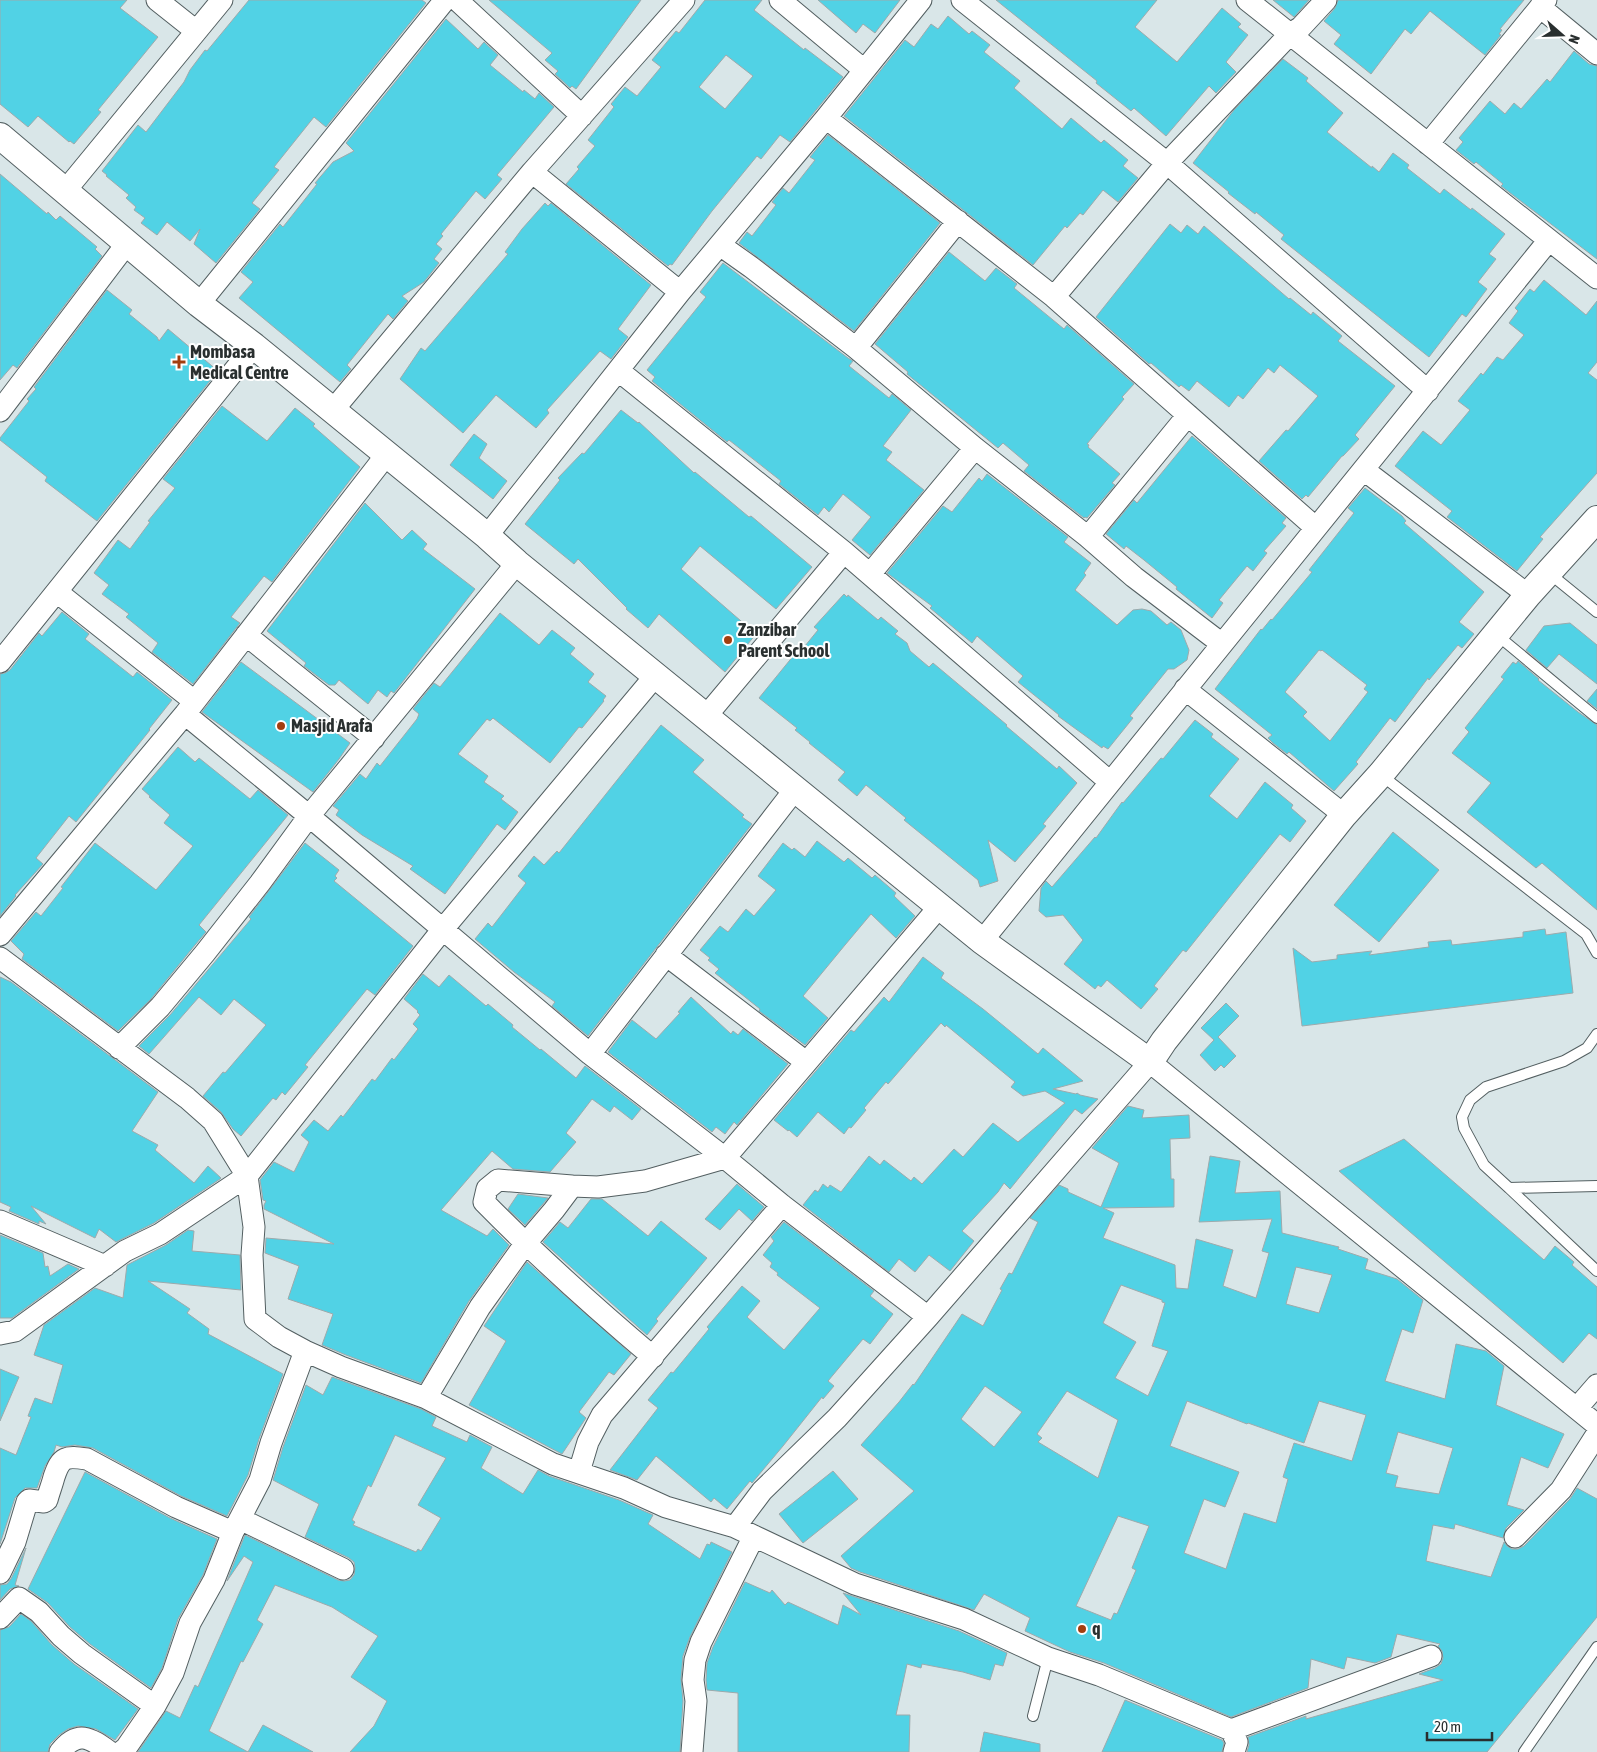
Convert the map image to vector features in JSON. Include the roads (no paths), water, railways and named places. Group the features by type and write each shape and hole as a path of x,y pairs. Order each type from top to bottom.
{"street":[{"path":"157,0 196,31"},
{"path":"65,191 222,0"},
{"path":"199,304 445,0"},
{"path":"456,0 582,116"},
{"path":"333,410 532,172 684,0"},
{"path":"780,0 864,70"},
{"path":"487,536 680,292 826,118 921,0"},
{"path":"962,0 1167,163 1428,391"},
{"path":"1247,0 1597,278"},
{"path":"1054,297 1167,163 1290,34 1302,27 1326,0"},
{"path":"1428,144 1543,4 1597,54"},
{"path":"826,118 1054,297 1316,528"},
{"path":"0,136 128,242 199,304 333,410 487,536 517,564 796,788 982,941 1150,1062 1597,1425"},
{"path":"532,172 680,292"},
{"path":"856,348 958,221"},
{"path":"982,941 1549,240"},
{"path":"0,411 128,242"},
{"path":"720,245 856,348 975,448 1088,537 1134,577 1222,644"},
{"path":"0,662 254,346"},
{"path":"619,371 844,552 1110,782"},
{"path":"1088,537 1188,415"},
{"path":"870,574 975,448"},
{"path":"0,935 189,708 387,454"},
{"path":"1364,470 1528,595"},
{"path":"692,1752 696,1701 693,1680 695,1660 700,1642 762,1491 837,1418 928,1317 1150,1062 1164,1041 1344,815 1381,774 1528,595 1597,519"},
{"path":"706,716 844,552"},
{"path":"119,1048 160,1007 198,961 260,883 309,816 517,564"},
{"path":"57,592 309,816 590,1054 725,1158 782,1206 928,1317"},
{"path":"246,634 374,738"},
{"path":"0,1334 15,1331 125,1250 160,1234 247,1176 443,929 656,675"},
{"path":"1186,689 1344,815"},
{"path":"590,1054 796,788"},
{"path":"653,1357 525,1244 484,1202 487,1189 498,1180 598,1187 645,1181 725,1158 940,906"},
{"path":"666,955 806,1062"},
{"path":"0,958 187,1098 213,1121 247,1176 254,1227 252,1255 255,1319 279,1337 341,1367 426,1398 553,1464 624,1488 666,1507 744,1532 855,1584 964,1619 1048,1658 1099,1675 1231,1730 1237,1742 1234,1752"},
{"path":"426,1398 480,1307 525,1244 572,1186"},
{"path":"579,1472 588,1442 602,1415 782,1206"},
{"path":"0,1221 105,1266"},
{"path":"121,1752 126,1748 155,1706 173,1673 190,1623 214,1580 237,1526 260,1480 271,1443 305,1351"},
{"path":"1577,1408 1597,1385"},
{"path":"1515,1537 1561,1490 1597,1434"},
{"path":"0,1573 15,1542 29,1500 44,1502 47,1500 59,1463 64,1458 73,1457 87,1460 176,1506 237,1526 343,1569"},
{"path":"0,1582 39,1612 61,1636 82,1654 155,1706"},
{"path":"0,1618 20,1598"},
{"path":"1231,1730 1431,1656"},
{"path":"60,1752 67,1743 75,1738 84,1737 110,1752"}],"lane":[{"path":"1549,573 1597,612"},
{"path":"1496,634 1597,718"},
{"path":"1381,774 1586,934 1597,953"},
{"path":"1597,1034 1587,1048 1564,1061 1486,1087 1470,1100 1462,1117 1464,1128 1484,1165 1597,1271"},
{"path":"1509,1188 1597,1186"},
{"path":"1524,1752 1597,1647"},
{"path":"1033,1716 1048,1658"}],"place":[{"name":"Mombasa Medical Centre","path":"179,362"},
{"name":"Zanzibar Parent School","path":"728,640"},
{"name":"Masjid Arafa","path":"281,726"},
{"name":"q","path":"1082,1629"}]}
